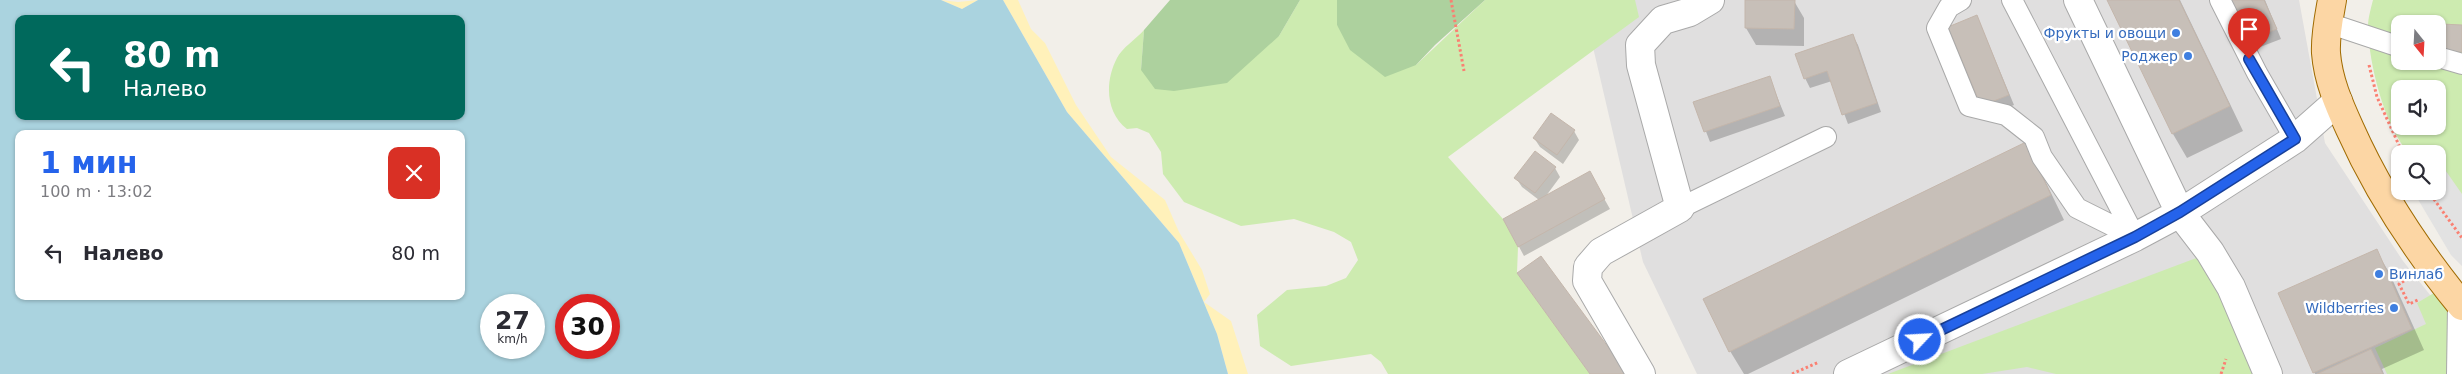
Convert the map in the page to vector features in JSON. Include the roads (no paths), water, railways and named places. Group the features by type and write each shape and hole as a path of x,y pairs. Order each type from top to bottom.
{"main road":[{"path":"2330,12 2326,52 2330,76 2338,101 2366,165 2381,193 2429,265 2462,306"}],"street":[{"path":"1641,374 1587,280 1588,267 1601,252 1680,208 1641,65 1640,45 1663,20 1690,12 1710,0"},
{"path":"2078,0 2180,212 2210,252 2231,287 2268,374"},
{"path":"1848,374 2135,237 2180,212 2295,139 2338,101"},
{"path":"2461,374 2462,306"}],"lane":[{"path":"1961,0 1949,7 1937,28 1969,106 2006,115 2034,136 2042,157 2077,208 2135,237"},
{"path":"2012,0 2135,237"},
{"path":"2220,0 2256,73 2295,139"},
{"path":"2330,12 2391,42"},
{"path":"2446,59 2462,64"},
{"path":"1680,208 1826,137"}],"water":[{"path":"0,0 941,0 962,9 978,0 1003,0 1067,112 1179,243 1217,334 1228,374 0,374"}],"place":[{"name":"Фрукты и овощи","path":"2176,33"},
{"name":"Роджер","path":"2188,56"},
{"name":"Винлаб","path":"2379,274"},
{"name":"Wildberries","path":"2394,308"}]}
